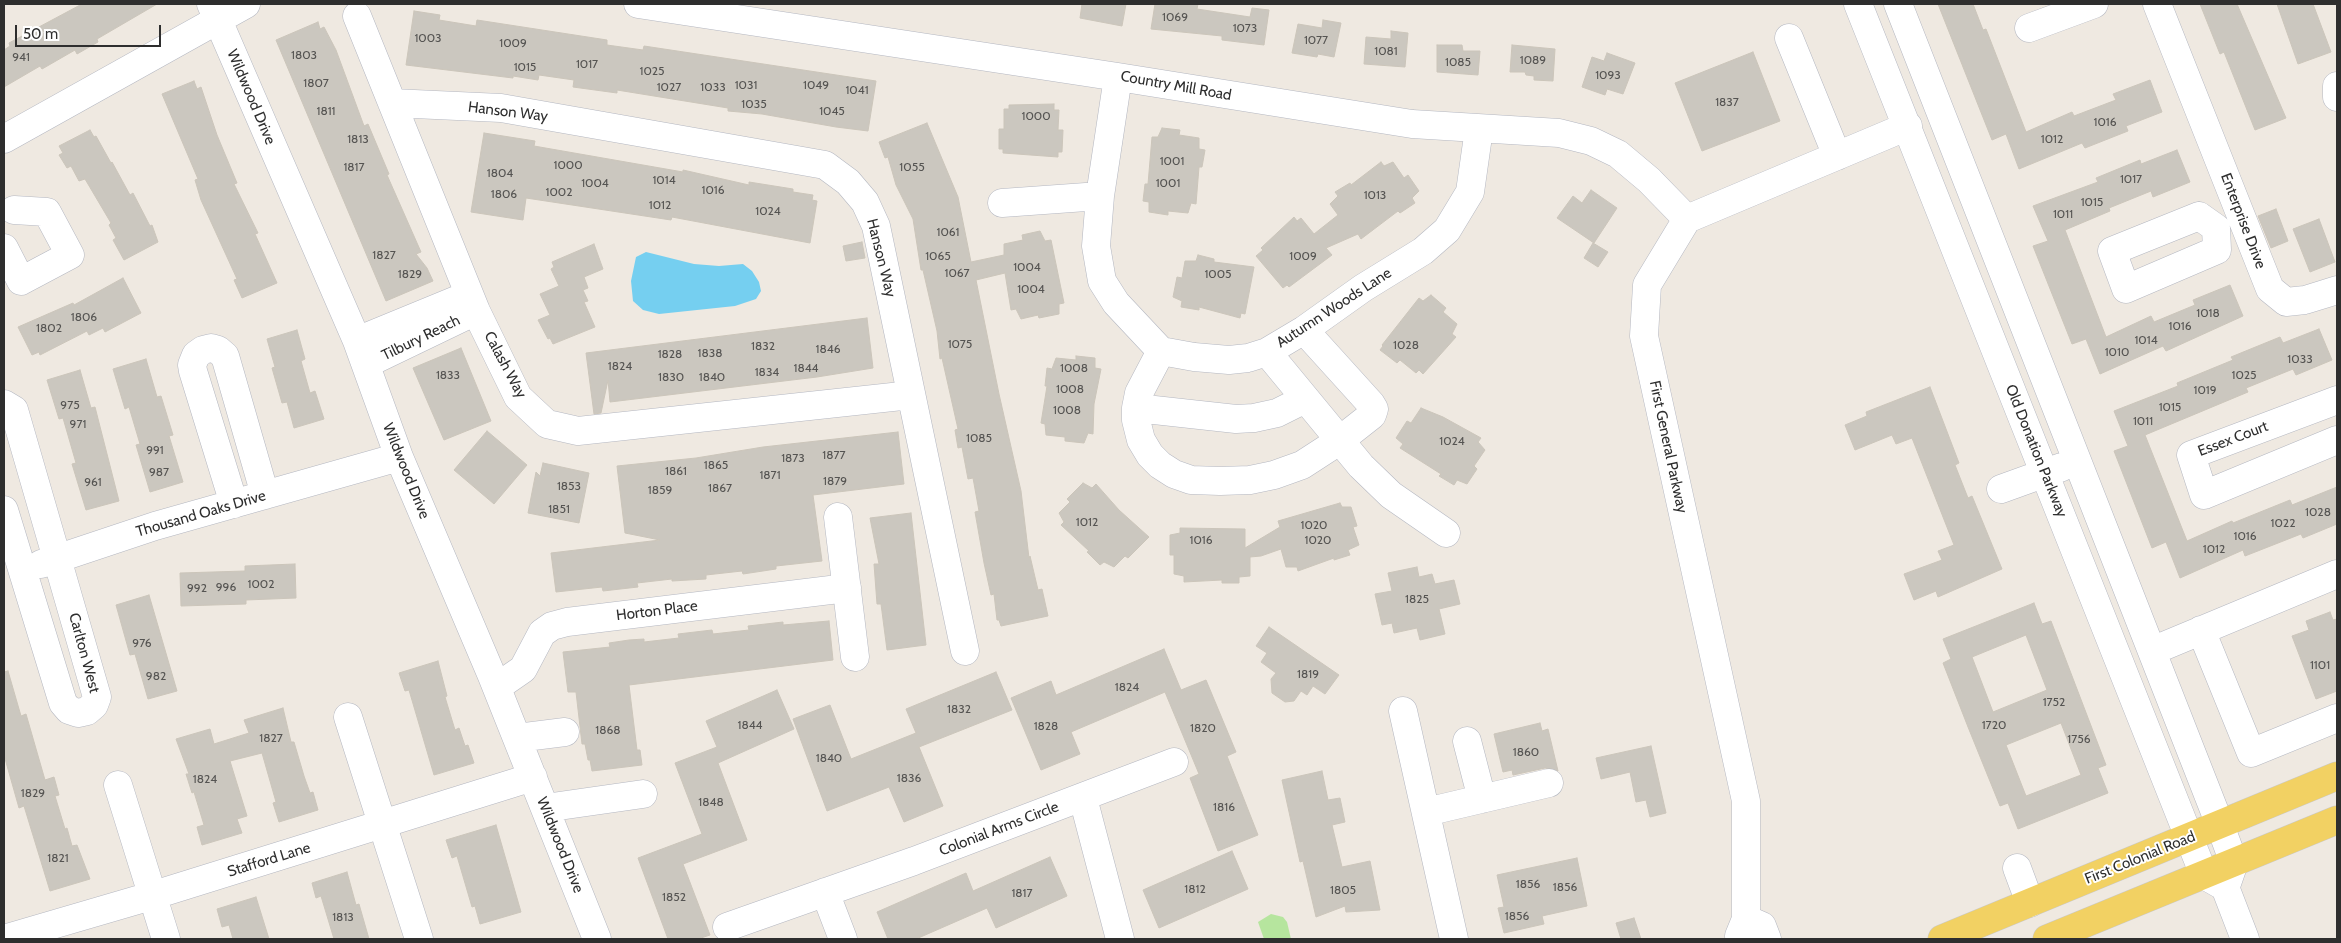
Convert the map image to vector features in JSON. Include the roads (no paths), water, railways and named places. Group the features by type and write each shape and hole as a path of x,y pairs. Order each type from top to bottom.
{"main road":[{"name":"First Colonial Road","path":"1942,939 2337,776"},
{"path":"2047,939 2221,875 2337,820"}],"street":[{"path":"4,139 214,11 246,4"},
{"name":"Country Mill Road","path":"638,4 1412,124 1559,133 1591,141 1618,154 1649,180 1687,220"},
{"name":"Old Donation Parkway","path":"1858,4 2189,838 2221,875 2246,939"},
{"name":"Old Donation Parkway","path":"1898,4 2220,825 2221,875"},
{"path":"2029,28 2094,4"},
{"name":"Enterprise Drive","path":"2157,4 2270,289 2286,302 2305,300 2337,292"},
{"name":"Wildwood Drive","path":"214,11 361,353 399,456 497,687 597,939"},
{"name":"Calash Way","path":"357,16 473,303 518,398 547,424 578,431 911,396"},
{"path":"1789,38 1837,156"},
{"path":"1118,77 1100,196 1096,246 1102,281 1116,303 1161,350 1139,393 1136,408 1136,420 1141,440 1150,455 1160,465 1174,474 1191,480 1235,481 1274,475 1302,465 1339,441 1372,415 1374,409 1304,330"},
{"name":"Hanson Way","path":"392,103 501,108 824,165 848,182 865,202 876,226 965,652"},
{"path":"1687,220 1908,126"},
{"name":"Autumn Woods Lane","path":"1161,350 1229,360 1248,358 1267,352 1304,330 1363,288 1423,251 1447,230 1470,192 1479,129"},
{"path":"1002,203 1100,196"},
{"path":"4,248 21,281 70,255 47,212 7,211"},
{"path":"2216,228 2242,218"},
{"name":"First General Parkway","path":"1687,220 1647,285 1644,336 1746,801 1743,929 1762,926 1767,939"},
{"name":"Tilbury Reach","path":"361,353 473,303"},
{"path":"234,504 193,371 196,355 203,350 211,348 218,350 224,356 265,495"},
{"path":"1267,352 1361,466 1391,495 1446,533"},
{"path":"1136,408 1236,419 1254,418 1277,413 1305,399"},
{"name":"Essex Court","path":"2337,400 2191,455 2204,495 2337,440"},
{"name":"Carlton West","path":"4,404 14,410 98,697 94,705 87,711 78,713 69,710 63,703 13,573 4,510"},
{"name":"Thousand Oaks Drive","path":"13,573 155,526 399,456"},
{"path":"2001,489 2078,461"},
{"path":"838,517 855,657"},
{"path":"2152,651 2337,574"},
{"name":"Horton Place","path":"497,687 523,669 542,633 552,626 567,622 847,588"},
{"path":"2201,630 2251,753 2337,718"},
{"path":"1403,711 1454,939"},
{"path":"348,717 419,939"},
{"path":"517,738 566,732"},
{"path":"1467,741 1482,799"},
{"name":"Colonial Arms Circle","path":"727,927 1083,798 1174,762"},
{"name":"Stafford Lane","path":"4,939 151,896 533,777"},
{"path":"1426,812 1549,783"},
{"path":"118,785 151,896 166,939"},
{"path":"545,808 643,794"},
{"path":"1083,798 1120,939"},
{"path":"2017,868 2030,903"},
{"path":"825,892 843,939"}],"water":[{"path":"646,252 694,264 719,266 743,264 752,271 759,282 761,291 756,299 735,306 659,314 643,310 633,301 631,281 636,257"}]}
